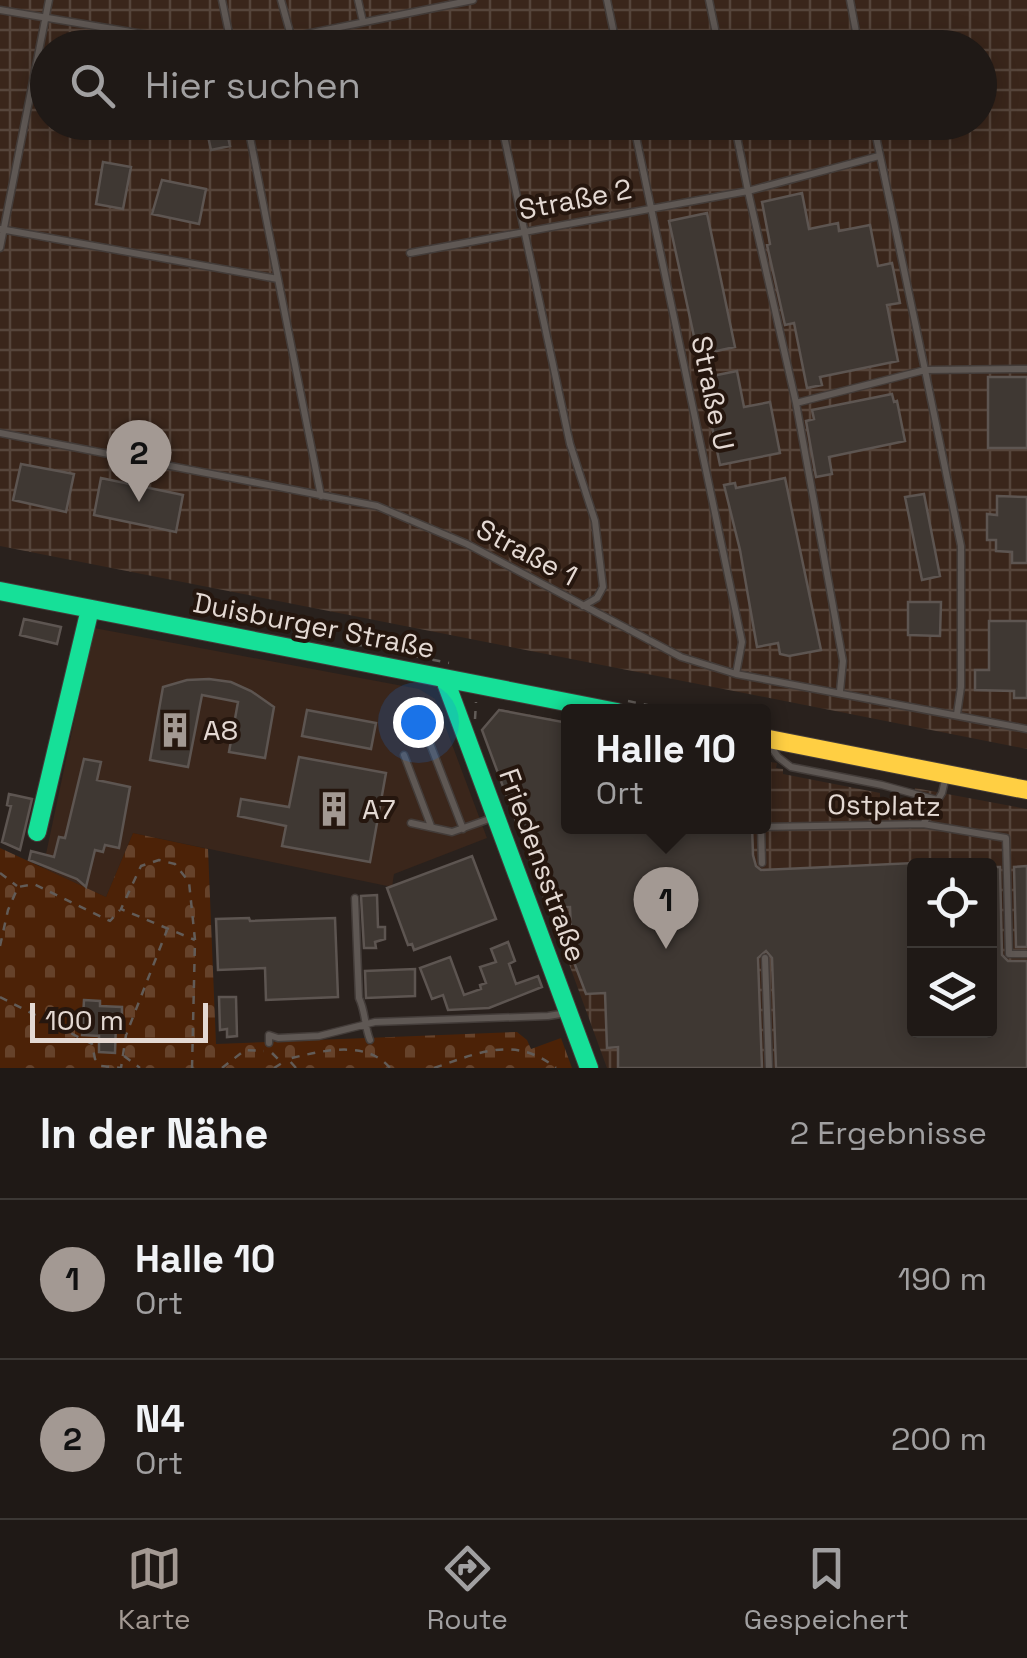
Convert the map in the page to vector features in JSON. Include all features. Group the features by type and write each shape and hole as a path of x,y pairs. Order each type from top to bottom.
{"main road":[{"name":"Duisburger Straße","path":"0,591 574,704"},
{"path":"37,832 90,609"},
{"name":"Friedensstraße","path":"446,680 589,1068"},
{"path":"771,740 1027,790"}],"lane":[{"path":"44,30 49,0"},
{"path":"222,0 228,30"},
{"path":"281,0 289,30"},
{"path":"358,0 362,22"},
{"path":"321,30 473,0"},
{"path":"607,0 613,30"},
{"path":"709,0 715,30"},
{"path":"850,0 856,30"},
{"path":"0,10 117,30"},
{"path":"0,248 30,96"},
{"path":"251,140 321,496"},
{"path":"505,140 570,444 595,520 603,587 597,598 582,606"},
{"name":"Straße U","path":"637,140 742,642 736,674"},
{"path":"738,140 796,403 844,661 840,692"},
{"path":"876,140 961,546 957,714"},
{"name":"Straße 2","path":"410,253 748,192 879,156"},
{"path":"2,230 278,279"},
{"path":"796,403 925,370 1027,369"},
{"name":"Straße 1","path":"0,433 377,506 467,544 681,658 736,674 1027,729"},
{"path":"417,710 463,829"},
{"path":"771,748 792,767 938,800"},
{"path":"404,755 432,828"},
{"path":"923,824 938,800 947,774"},
{"path":"412,823 452,832 496,817"},
{"name":"Ostplatz","path":"771,827 923,824 1006,838 1009,954 1027,954"},
{"path":"760,834 762,864"},
{"path":"354,898 359,998 370,1040"},
{"path":"765,958 769,1068"},
{"path":"269,1043 269,1035 320,1036 364,1024 568,1012"}],"path":[{"path":"0,873 18,887 34,884 110,921 121,908 141,866 159,860 175,864 188,882 195,940 192,1068"},
{"path":"0,946 18,887"},
{"path":"121,908 195,940"},
{"path":"0,997 92,1044 100,1066 121,1068 126,1035 168,928"},
{"path":"434,1068 490,1048 508,1047 529,1051 556,1068"},
{"path":"222,1068 246,1050 269,1052 281,1062"},
{"path":"274,1068 288,1059 325,1050 350,1050 376,1056 390,1068"},
{"path":"122,1055 140,1068"},
{"path":"288,1059 296,1068"}],"shaded area":[{"path":"0,0 1027,0 1027,749 0,546"},
{"path":"94,628 419,689 435,699 487,838 394,874 392,887 133,833 106,897 43,868"},
{"path":"500,709 561,721 561,834 771,834 771,762 777,763 776,768 783,769 783,774 880,793 880,797 913,803 915,788 1027,809 1027,1068 607,1068 483,728"}],"green space":[{"path":"133,833 208,849 216,1044 517,1032 531,1049 561,1038 572,1068 0,1068 0,848 106,897"}],"building":[{"path":"209,140 229,140 230,146 211,150"},
{"path":"103,162 131,167 123,209 96,204"},
{"path":"162,180 206,189 199,224 152,214"},
{"path":"802,193 809,229 838,223 839,231 870,225 878,266 892,263 900,303 887,305 898,361 820,377 822,385 807,388 794,323 785,325 762,202"},
{"path":"707,213 735,347 698,355 669,221"},
{"path":"737,371 744,407 770,402 780,453 720,465 702,378"},
{"path":"988,377 1027,377 1027,448 988,448"},
{"path":"892,394 905,441 829,457 832,474 816,477 806,421 814,419 812,410"},
{"path":"21,464 74,474 66,512 13,500"},
{"path":"101,478 183,495 176,532 94,515"},
{"path":"785,478 821,650 789,656 780,654 778,643 757,647 724,485 735,483 736,488"},
{"path":"924,494 940,576 922,580 905,497"},
{"path":"997,496 1027,497 1027,563 1012,563 1012,552 996,551 996,540 987,540 987,514 997,515"},
{"path":"908,602 941,602 940,636 908,635"},
{"path":"24,619 61,627 57,644 20,635"},
{"path":"989,621 1027,621 1027,698 1014,698 1014,691 975,690 975,670 989,670"},
{"name":"A8","path":"209,679 231,682 274,707 265,758 229,752 238,702 202,695 188,767 150,760 163,687"},
{"path":"307,710 376,723 371,749 302,736"},
{"path":"499,710 561,722 561,834 752,834 753,855 761,870 907,863 907,1038 997,1038 1000,867 1002,955 1008,961 1027,961 1027,1068 776,1068 772,958 766,951 758,958 762,1068 618,1068 618,1047 607,1048 605,993 586,994 572,957 570,907 548,908 482,730"},
{"name":"A7","path":"299,757 386,773 370,862 282,846 286,826 238,816 241,799 289,807"},
{"path":"84,759 101,762 97,780 130,787 119,848 105,845 103,852 95,850 86,887 77,879 29,860 31,851 54,857 59,837 65,838"},
{"path":"9,794 32,799 20,850 2,842 11,806 7,805"},
{"path":"472,856 496,919 414,950 412,944 408,945 387,888"},
{"path":"1027,866 1027,947 1016,947 1014,867"},
{"path":"377,895 378,927 385,927 385,939 375,942 376,948 364,948 361,896"},
{"path":"335,918 338,997 266,1000 265,968 218,970 216,919"},
{"path":"508,942 515,961 509,964 516,984 538,976 542,987 489,1008 448,1010 443,995 432,999 420,968 450,957 464,995 486,983 480,967 496,962 491,949"},
{"path":"415,969 415,996 366,998 365,971"},
{"path":"219,997 236,997 237,1036 227,1037 227,1029 220,1030"},
{"path":"84,1000 100,1001 100,1006 122,1007 122,1025 116,1024 115,1053 99,1052 99,1036 82,1035"}],"traffic: fast":[{"path":"0,591 576,704"},
{"path":"37,832 90,609"},
{"path":"445,680 589,1068"}],"traffic: slow":[{"path":"771,739 1027,790"}],"place":[{"name":"N4","path":"139,502"},
{"name":"A8","path":"175,730"},
{"name":"A7","path":"334,809"},
{"name":"Halle 10","path":"666,949"}]}
